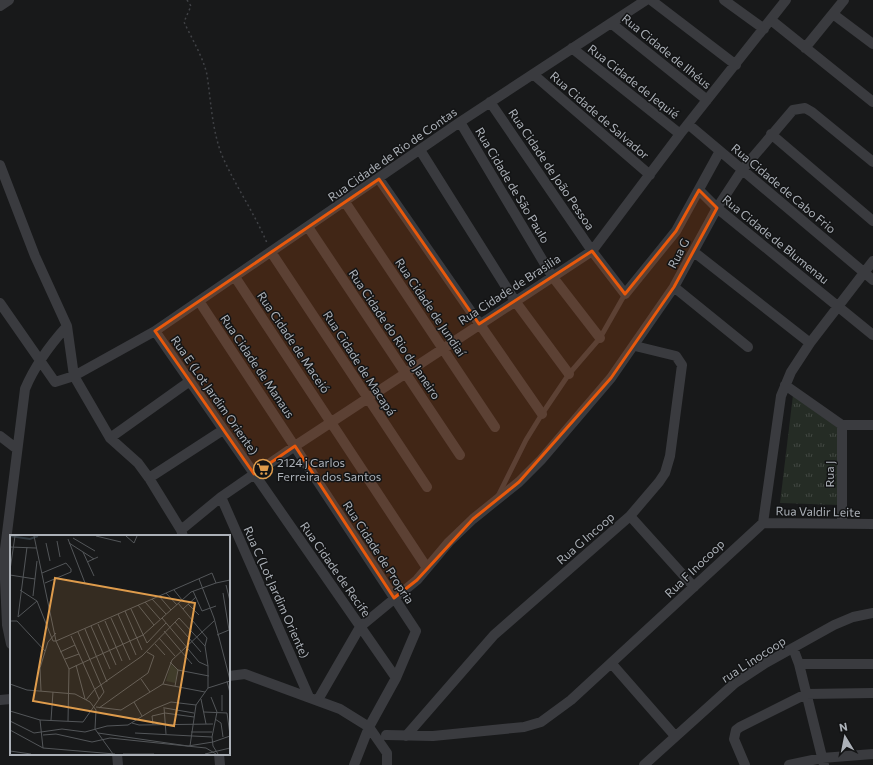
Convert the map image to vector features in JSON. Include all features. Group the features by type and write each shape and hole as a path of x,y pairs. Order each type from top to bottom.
{"street":[{"path":"0,6 9,0"},
{"name":"Rua Cidade de Rio de Contas","path":"40,359 55,382 74,376 156,331 460,122 646,0"},
{"path":"651,0 736,65"},
{"path":"724,0 764,29"},
{"name":"Rua Cidade de Brasilia","path":"182,533 221,497 254,474 332,421 368,399 406,372 592,251 680,134 786,0"},
{"path":"805,48 844,0"},
{"path":"833,14 872,41"},
{"path":"771,20 873,102"},
{"name":"Rua Cidade de Ilhéus","path":"611,23 707,100"},
{"name":"Rua Cidade de Jequié","path":"572,48 680,134"},
{"name":"Rua Cidade de Salvador","path":"533,74 650,175"},
{"name":"Rua Cidade de João Pessoa","path":"490,102 592,251 625,294"},
{"name":"Rua G","path":"314,698 360,627 417,580 449,542 496,500 519,482 541,460 611,378 635,346 647,324 674,287 717,208 742,170 771,134 794,110 805,108 873,162"},
{"name":"Rua Cidade de São Paulo","path":"460,122 552,276 600,338"},
{"name":"Rua Cidade de Cabo Frio","path":"688,124 873,280"},
{"path":"771,134 873,221"},
{"path":"420,150 516,300 570,374"},
{"name":"Rua G","path":"625,294 676,231 720,151"},
{"path":"0,164 35,256 67,326 74,376 110,438 138,463 149,478 182,533"},
{"path":"379,179 542,414"},
{"name":"Rua Cidade de Blumenau","path":"699,190 717,208 873,335"},
{"name":"Rua Cidade de Jundiaí","path":"345,202 495,427"},
{"name":"Rua Cidade do Rio de Janeiro","path":"308,227 406,372 460,456"},
{"name":"Rua Cidade de Macapá","path":"271,252 427,487"},
{"path":"694,252 810,343"},
{"path":"763,523 781,396 785,386 810,343 873,261"},
{"name":"Rua Cidade de Maceió","path":"235,277 332,421 427,568"},
{"path":"674,287 748,347"},
{"name":"Rua Cidade de Manaus","path":"199,301 295,446"},
{"path":"0,303 40,359"},
{"path":"10,639 7,625 4,557 25,389 33,369 67,326"},
{"name":"Rua E (Lot Jardim Oriente)","path":"156,331 254,474"},
{"name":"Rua G Incoop","path":"406,736 494,635 630,516 665,473 670,456 682,365 676,356 635,346"},
{"path":"110,438 190,381"},
{"path":"785,386 842,425 873,425"},
{"name":"Rua J","path":"842,425 842,524"},
{"path":"149,478 223,430"},
{"path":"0,436 17,449"},
{"name":"Rua Cidade de Propria","path":"295,446 416,631 396,678"},
{"name":"Rua Cidade de Recife","path":"254,474 396,678"},
{"name":"Rua C (Lot Jardim Oriente)","path":"221,497 314,698"},
{"path":"630,516 694,587"},
{"name":"Rua Valdir Leite","path":"763,523 873,524"},
{"name":"Rua F Inocoop","path":"386,734 406,736 492,731 524,727 541,722 571,700 612,664 763,523"},
{"name":"rua L inocoop","path":"644,765 735,683 834,625 853,617 873,613"},
{"path":"793,648 799,664 823,762"},
{"path":"612,664 675,736"},
{"path":"799,664 873,664"},
{"path":"230,676 245,674 314,698 340,709 369,727 387,752 387,765"},
{"path":"354,765 369,727 396,678"},
{"path":"745,765 734,739 736,730 806,694 873,693"},
{"path":"0,700 10,699"},
{"path":"789,765 823,762 873,754"},
{"path":"117,755 118,765"},
{"path":"219,755 220,765"}],"lane":[{"path":"496,500 526,440 542,414 570,374 600,338 625,294"}],"path":[{"path":"187,0 190,6 184,22 206,74 211,118 221,153 242,195 259,223 271,252"}],"highlighted area":[{"path":"379,179 479,324 592,251 625,294 676,231 699,190 717,208 674,287 611,378 519,482 473,519 417,580 394,598 295,446 254,474 155,331"}],"green space":[{"path":"793,395 840,425 839,505 780,503"}],"place":[{"name":"2124 j Carlos Ferreira dos Santos","path":"263,469"}]}
